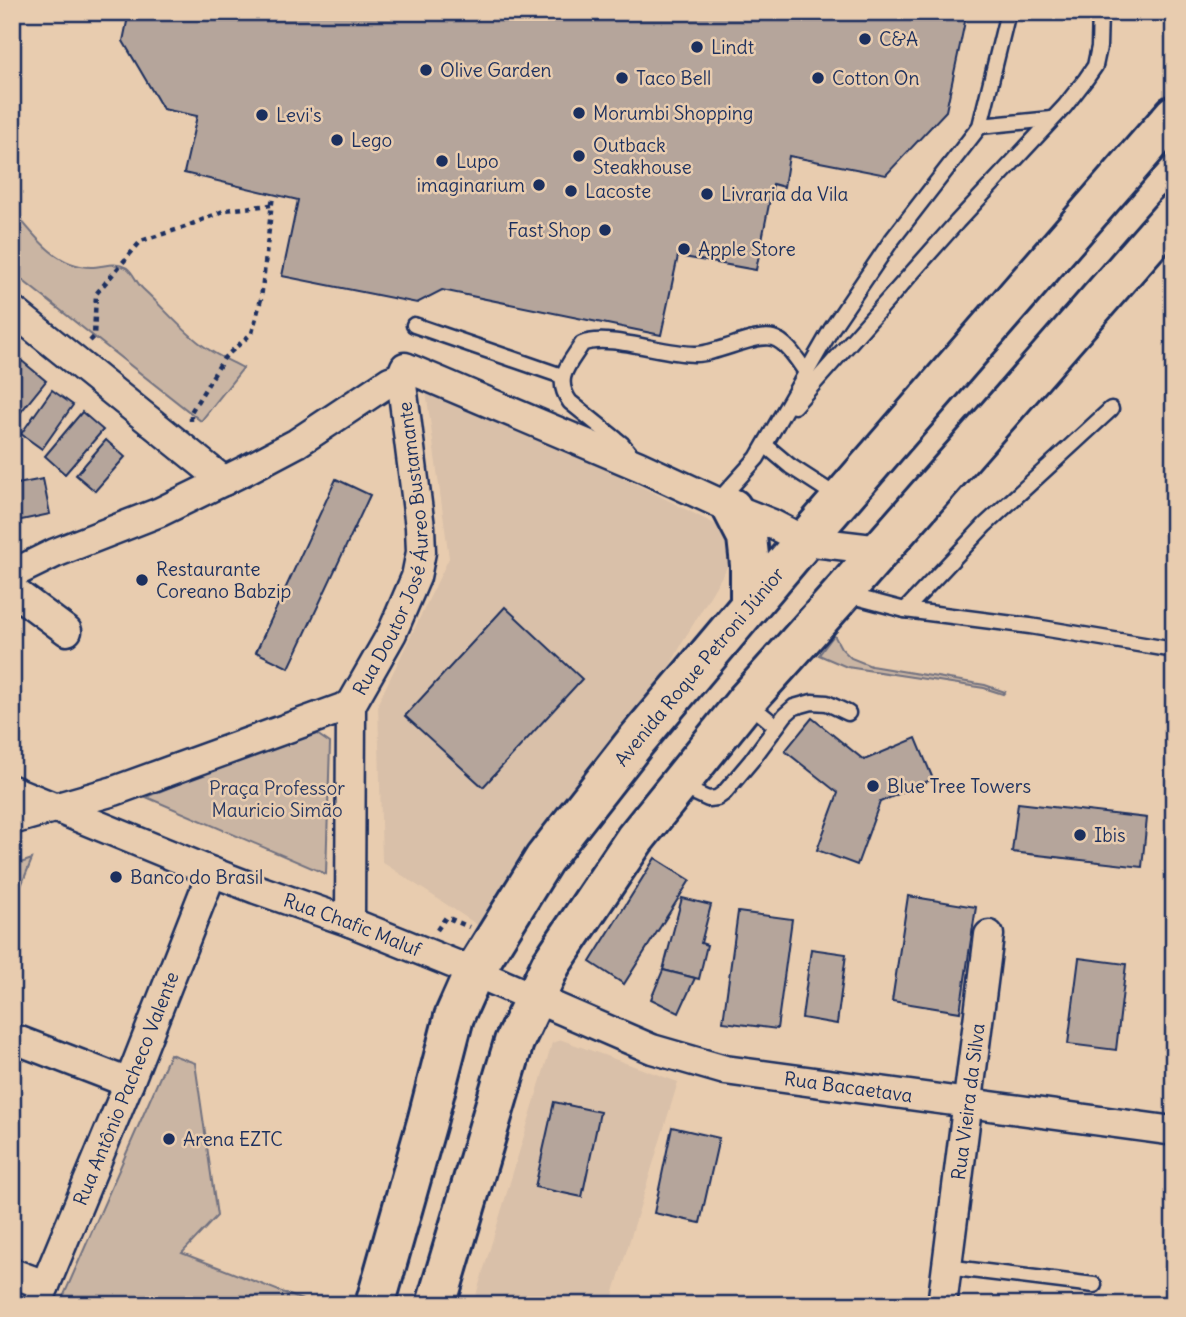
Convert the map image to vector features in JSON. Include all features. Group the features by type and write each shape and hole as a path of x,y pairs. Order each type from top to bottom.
{"main road":[{"name":"Avenida Roque Petroni Júnior","path":"375,1305 454,1017 474,972 544,859 636,741 750,605 1174,115"},
{"path":"436,1305 514,1042 551,964 612,873 635,839 746,701 1174,214"},
{"path":"724,505 747,537 750,605"},
{"path":"382,1305 392,1249"}],"street":[{"path":"12,310 224,481"},
{"path":"12,574 55,553 160,512 224,481 297,443 403,372 639,466 805,541 881,550"},
{"name":"Rua Doutor José Áureo Bustamante","path":"12,820 114,791 351,705 391,633 416,577 421,552 403,372"},
{"path":"12,590 67,631"},
{"path":"350,922 351,705"},
{"name":"Rua Chafic Maluf","path":"12,790 212,872 350,922 534,999"},
{"name":"Rua Antônio Pacheco Valente","path":"41,1295 129,1083 212,872"},
{"name":"Rua Vieira da Silva","path":"942,1305 989,935"},
{"name":"Rua Bacaetava","path":"534,999 652,1049 725,1070 1174,1131"},
{"path":"12,1038 129,1083"},
{"path":"12,1273 41,1295"}],"lane":[{"path":"724,505 757,458 832,328 891,240 980,126 1008,12"},
{"path":"774,428 957,222 1065,106 1095,66 1099,47 1100,12"},
{"path":"980,126 1052,120"},
{"path":"414,326 562,376"},
{"path":"639,466 622,444 570,402 564,394 562,376 582,344 600,339 677,354 698,355 761,337 774,338 788,348 806,372"},
{"path":"905,610 985,525 1111,409"},
{"path":"765,444 790,466 842,499"},
{"path":"843,593 905,610 1030,626 1174,650"},
{"path":"746,701 776,726"},
{"path":"678,786 708,799 717,798 724,793 794,706 828,702 848,713"},
{"path":"946,1267 1094,1285"}],"path":[{"path":"191,454 191,412 224,358 252,333 261,299 273,194"},
{"path":"74,359 94,337 96,294 141,241 226,210 271,205"},
{"path":"424,952 446,917 495,938"}],"shaded area":[{"path":"426,391 593,462 744,539 685,638 632,737 629,749 479,926 382,862 378,703 449,558"},
{"path":"562,1040 678,1082 610,1305 473,1305 552,1043"}],"green space":[{"path":"12,209 46,247 66,261 78,266 113,265 127,268 141,287 189,334 210,350 243,368 201,421 12,272"},
{"path":"834,635 851,658 871,666 985,685 1005,692 1003,694 984,688 847,667 819,655"},
{"name":"Praça Professor Mauricio Simão","path":"311,730 330,743 326,874 146,797"},
{"path":"32,859 12,908 12,866"},
{"name":"Arena EZTC","path":"170,1054 195,1063 217,1216 182,1253 315,1305 60,1304"}],"building":[{"path":"129,12 967,12 946,111 886,175 789,156 784,187 773,184 756,270 678,256 661,335 442,290 417,303 282,276 298,200 184,173 197,116 163,109 123,41"},
{"path":"22,361 46,381 12,423 12,373"},
{"path":"52,390 73,405 42,449 21,434"},
{"path":"82,412 103,430 65,474 45,456"},
{"path":"106,440 125,457 95,491 76,475"},
{"path":"43,479 50,514 12,522 12,485"},
{"path":"336,479 370,495 289,668 256,652"},
{"path":"505,607 582,679 483,787 405,716"},
{"name":"Blue Tree Towers","path":"812,718 864,760 916,738 933,779 880,802 857,865 817,850 838,793 785,751"},
{"name":"Ibis","path":"1018,803 1147,818 1142,867 1012,852"},
{"path":"655,858 690,880 624,984 590,962"},
{"path":"908,896 976,907 960,1012 892,1001"},
{"path":"682,898 711,905 701,943 707,945 699,979 663,970"},
{"path":"738,912 792,919 777,1029 723,1022"},
{"path":"811,949 846,954 837,1024 802,1018"},
{"path":"1079,958 1126,964 1116,1050 1068,1044"},
{"path":"663,970 695,978 679,1013 651,999"},
{"path":"554,1102 600,1112 582,1197 535,1187"},
{"path":"672,1127 719,1138 700,1223 654,1213"}],"place":[{"name":"C&A","path":"865,39"},
{"name":"Lindt","path":"697,47"},
{"name":"Olive Garden","path":"426,70"},
{"name":"Taco Bell","path":"622,78"},
{"name":"Cotton On","path":"818,78"},
{"name":"Morumbi Shopping","path":"579,113"},
{"name":"Levi's","path":"262,115"},
{"name":"Lego","path":"337,140"},
{"name":"Outback Steakhouse","path":"579,156"},
{"name":"Lupo","path":"442,161"},
{"name":"imaginarium","path":"539,185"},
{"name":"Lacoste","path":"571,191"},
{"name":"Livraria da Vila","path":"707,194"},
{"name":"Fast Shop","path":"605,230"},
{"name":"Apple Store","path":"684,249"},
{"name":"Restaurante Coreano Babzip","path":"142,580"},
{"name":"Blue Tree Towers","path":"873,786"},
{"name":"Ibis","path":"1080,835"},
{"name":"Banco do Brasil","path":"116,877"},
{"name":"Arena EZTC","path":"169,1139"}]}
